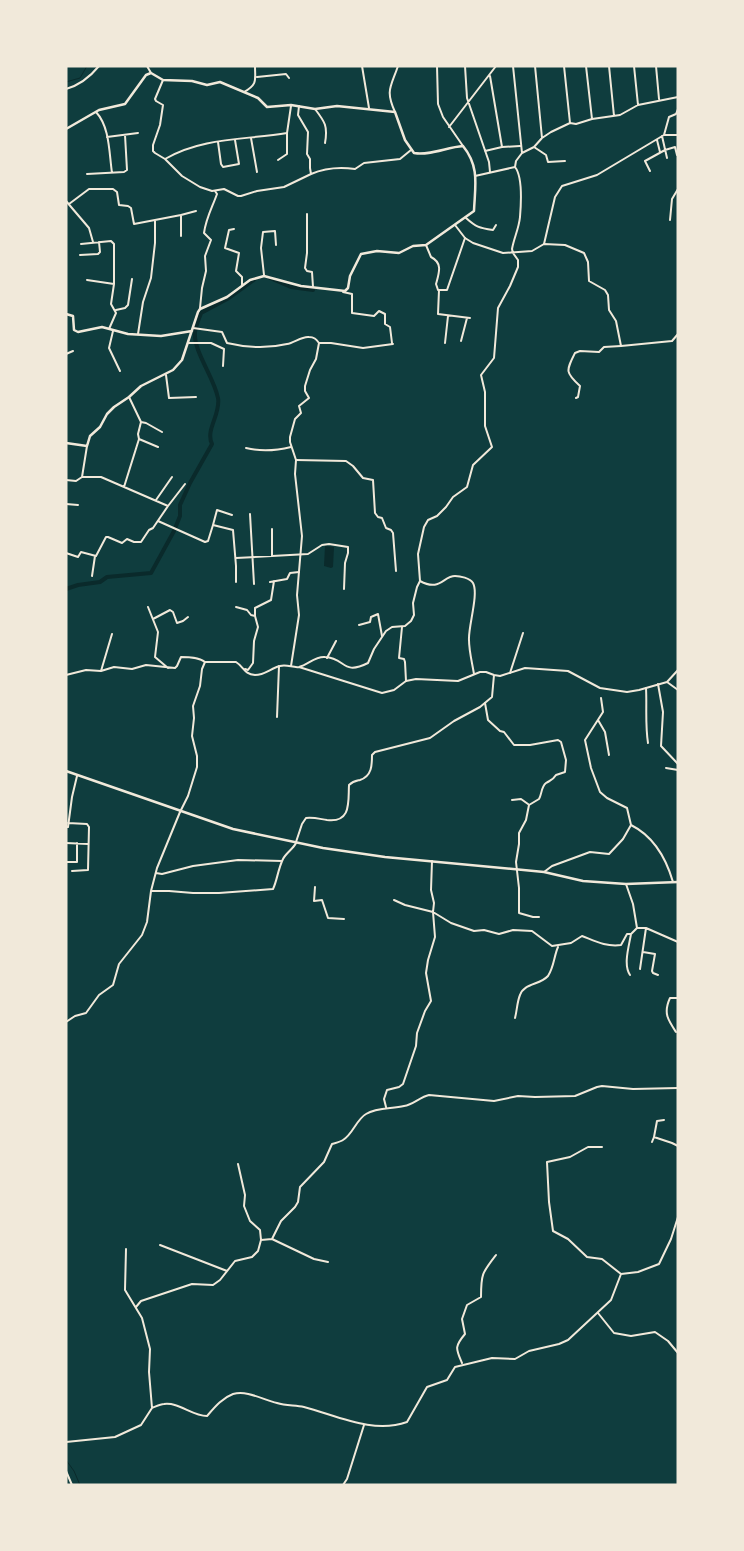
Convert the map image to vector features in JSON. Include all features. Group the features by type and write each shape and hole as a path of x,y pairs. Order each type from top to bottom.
{"main road":[{"path":"66,129 102,108 125,104 146,75 151,73 163,80 192,81 207,85 220,82 258,98 268,107 291,105 315,109 337,106 395,112 399,127 411,150 417,154 463,146 472,157 475,176 474,211 426,244 410,246 400,253 377,251 361,254 351,274 348,288 343,292 301,286 264,276 250,280 227,297 200,309 182,360 166,374 141,386 109,412 100,427 90,436 87,446 66,443"},
{"path":"66,314 73,316 74,330 76,332 86,332 97,327 138,335 161,336 194,329"},
{"path":"66,771 233,829 332,850 518,871 544,872 582,881 626,884 678,882"}],"street":[{"path":"66,89 87,79 99,66"},
{"path":"147,66 151,73"},
{"path":"244,92 253,85 257,77 255,66"},
{"path":"362,66 369,110"},
{"path":"395,112 388,98 398,66"},
{"path":"437,66 438,104 449,126 463,146"},
{"path":"465,66 468,101 490,172"},
{"path":"449,126 496,66"},
{"path":"513,66 522,153"},
{"path":"535,66 542,138"},
{"path":"564,66 570,123"},
{"path":"586,66 592,119"},
{"path":"609,66 614,116"},
{"path":"634,66 638,105"},
{"path":"656,66 659,99"},
{"path":"257,77 286,74 289,78"},
{"path":"490,76 502,147"},
{"path":"163,80 156,99 156,101 163,105 163,108 153,151 165,159 187,180 200,187 215,191 224,189 241,196 284,186 318,172 346,167 355,169 364,164 400,160 411,150"},
{"path":"299,667 316,659 327,658 334,659 349,668 366,664 382,636 389,628 402,627 411,622 414,615 413,603 420,581 418,554 424,527 428,520 437,516 453,497 467,487 473,465 492,447 484,426 485,392 480,377 484,369 494,360 498,308 518,267 518,260 512,253 513,241 520,217 522,196 518,172 515,166 516,161 522,153 534,147 542,138 570,123 576,124 592,119 620,115 638,105 659,99 678,97"},
{"path":"278,160 287,154 287,133 291,105"},
{"path":"299,106 298,115 308,132 307,154 310,159 311,174"},
{"path":"315,109 325,122 327,131 325,143"},
{"path":"667,158 663,136 669,117 676,114 678,109"},
{"path":"96,112 107,137 112,173"},
{"path":"165,159 177,152 202,143 287,133"},
{"path":"107,137 138,134"},
{"path":"86,174 124,172 128,168 125,135"},
{"path":"544,244 555,198 562,186 597,175 656,139 663,136 678,135"},
{"path":"251,138 257,172"},
{"path":"656,139 660,152"},
{"path":"218,142 223,167 239,164 235,140"},
{"path":"485,152 502,147 520,146"},
{"path":"534,147 546,155 548,162 565,161"},
{"path":"650,170 645,161 660,152 675,147 677,155"},
{"path":"475,176 515,166"},
{"path":"70,204 88,190 113,189 117,192 119,205 131,208 134,224 196,211"},
{"path":"670,220 672,198 678,189"},
{"path":"200,309 206,271 204,256 211,240 204,233 204,228 206,218 217,194 215,191"},
{"path":"66,201 89,228 93,243"},
{"path":"307,214 308,253 305,268 307,271 312,272 313,287"},
{"path":"181,215 181,236"},
{"path":"466,218 475,227 492,230 496,226"},
{"path":"138,335 143,302 151,278 155,243 155,221"},
{"path":"455,225 465,238 473,243 507,254 532,251 544,244 565,245 584,254 588,262 590,281 605,290 608,296 609,310 616,321 621,346"},
{"path":"234,229 229,230 225,248 239,253 236,271 242,277 242,286"},
{"path":"264,276 261,248 263,232 275,231 276,245"},
{"path":"439,290 448,290 465,238"},
{"path":"81,244 111,241 114,244 114,284 111,304 116,310"},
{"path":"80,255 98,254 100,252 99,242"},
{"path":"426,244 431,257 440,265 436,284 439,290 438,314 469,318 461,341"},
{"path":"116,310 125,308 128,305 132,279"},
{"path":"87,280 114,284"},
{"path":"194,329 222,332 228,343 245,347 268,348 288,344 310,336 319,343 363,348 393,344 390,327 386,324 385,314 379,310 374,316 352,313 352,294 343,292"},
{"path":"116,310 109,348 120,371"},
{"path":"445,343 448,316"},
{"path":"576,398 578,397 580,386 570,377 567,370 575,353 580,351 599,352 604,347 672,341 678,334"},
{"path":"189,343 211,343 224,349 224,366"},
{"path":"291,666 300,614 297,595 302,526 298,507 296,460 291,447 290,437 295,419 301,414 299,406 310,398 305,390 305,386 317,357 319,343"},
{"path":"66,354 73,351"},
{"path":"166,374 169,398 196,397"},
{"path":"124,487 139,439 141,422 129,397"},
{"path":"141,422 162,432"},
{"path":"139,439 158,447"},
{"path":"82,477 87,446"},
{"path":"246,448 273,451 291,447"},
{"path":"296,460 346,462 353,466 363,478 372,480 374,485 375,512 378,517 382,518 386,528 393,533 396,571"},
{"path":"66,480 76,481 82,477 101,477 168,506"},
{"path":"156,500 172,477"},
{"path":"92,576 95,556 106,537 122,543 128,539 134,542 141,542 185,484"},
{"path":"66,504 78,505"},
{"path":"158,520 205,542 209,538 217,510 232,515"},
{"path":"250,514 254,584"},
{"path":"213,525 233,530 236,582"},
{"path":"272,529 272,556"},
{"path":"236,558 308,554 325,545 348,547 344,589"},
{"path":"66,553 78,557 81,552 84,552 95,556"},
{"path":"270,582 288,579 290,573 299,572"},
{"path":"420,581 440,584 449,577 454,576 469,579 473,582 475,590 473,620 468,637 474,674"},
{"path":"242,669 248,670 254,663 254,641 258,627 255,608 272,599 274,581"},
{"path":"148,606 158,632 155,657 168,668"},
{"path":"236,607 247,610 251,615 255,616"},
{"path":"154,619 170,610 173,612 177,623 188,617"},
{"path":"358,625 370,622 371,617 378,614 382,636"},
{"path":"402,627 399,658 404,659 405,662 406,681"},
{"path":"510,673 522,633"},
{"path":"101,671 112,634"},
{"path":"327,658 336,641"},
{"path":"66,675 89,670 101,671 117,666 132,669 146,665 168,668 177,666 181,657 195,658 205,662 236,662 247,674 257,675 279,666 299,667 303,670 316,671 382,693 394,690 406,681 416,679 458,682 474,674 486,672 494,676 500,676 525,668 568,671 600,688 626,692 667,682 678,670"},
{"path":"66,1022 75,1016 86,1013 99,995 113,985 119,964 142,935 147,922 151,891 156,873 191,788 197,767 197,756 192,736 194,706 205,662"},
{"path":"277,717 279,666"},
{"path":"151,891 169,890 193,893 219,893 273,890 282,862 296,842 302,822 306,818 336,820 344,814 349,802 349,785 353,781 367,776 372,765 372,754 430,738 454,721 490,700 494,694 494,676"},
{"path":"667,682 678,690"},
{"path":"658,684 663,712 660,745 678,764"},
{"path":"646,688 647,709 645,723 648,743"},
{"path":"544,872 552,866 590,852 608,854 623,839 631,825 627,808 602,795 593,774 586,740 603,712 601,698"},
{"path":"485,703 488,720 500,731 504,732 514,745 530,745 558,740 561,742 566,760 565,772 556,774 553,780 544,786 539,799 529,805 526,820 519,834 516,862 519,913 533,917 539,916"},
{"path":"598,720 605,732 609,755"},
{"path":"666,768 678,770"},
{"path":"66,828 68,828 77,776"},
{"path":"66,796 72,797"},
{"path":"512,800 521,799 529,805"},
{"path":"68,823 88,825 88,870 72,871"},
{"path":"631,825 639,829 654,844 662,856 673,882"},
{"path":"66,843 88,844"},
{"path":"66,862 77,862 77,843"},
{"path":"156,873 162,874 192,866 238,860 282,862"},
{"path":"387,1108 384,1099 385,1093 387,1090 403,1084 414,1053 417,1033 430,1001 426,973 435,937 434,903 431,890 432,861"},
{"path":"626,884 633,904 637,928"},
{"path":"315,887 314,901 322,900 328,918 344,919"},
{"path":"394,900 405,905 433,912 451,923 474,931 484,930 499,934 512,930 532,931 552,946 572,944 582,936 608,946 621,945 624,937 627,934 631,934 637,928 646,928 678,942"},
{"path":"640,969 646,928"},
{"path":"630,975 627,962 631,934"},
{"path":"515,1018 520,994 524,989 542,981 548,975 553,967 554,956 558,946"},
{"path":"643,952 655,954 652,970 653,973 658,975"},
{"path":"676,1032 668,1020 666,1007 670,998 678,998"},
{"path":"272,1239 280,1220 298,1202 300,1188 324,1162 332,1144 347,1137 365,1114 387,1108 405,1106 429,1095 494,1101 518,1096 535,1098 574,1096 602,1086 633,1089 678,1088"},
{"path":"652,1142 657,1121 664,1120"},
{"path":"654,1137 678,1146"},
{"path":"602,1147 588,1147 570,1157 548,1162 551,1229 554,1232 568,1239 586,1257 602,1259 621,1274 638,1272 659,1264 678,1217"},
{"path":"136,1307 141,1301 192,1284 213,1284 220,1280 235,1261 252,1256 258,1251 261,1240 260,1230 250,1221 244,1206 246,1195 238,1164"},
{"path":"261,1240 272,1239 314,1259 328,1262"},
{"path":"160,1245 227,1271"},
{"path":"126,1249 125,1290 142,1318 150,1349 149,1372 152,1408"},
{"path":"463,1364 456,1349 458,1342 465,1334 462,1319 467,1305 481,1297 481,1277 483,1271 496,1256"},
{"path":"66,1442 115,1437 140,1426 152,1408 164,1404 174,1404 198,1416 207,1416 218,1404 235,1394 250,1394 278,1404 301,1407 364,1425 394,1426 407,1422 427,1387 447,1380 455,1367 492,1358 515,1359 529,1351 559,1344 573,1336 611,1300 621,1274"},
{"path":"598,1313 614,1333 631,1336 655,1332 668,1341 678,1354"},
{"path":"343,1485 347,1479 364,1425"},
{"path":"66,1471 72,1485"},
{"path":"66,1480 71,1480"}],"water":[{"path":"325,546 334,547 333,567 331,568 324,566"}],"waterway":[{"path":"66,82 80,78 87,66"},
{"path":"270,278 291,287 313,290"},
{"path":"66,589 100,582 107,577 151,573 174,531 180,516 180,505 190,483 212,444 210,433 217,410 218,398 200,356 195,339 195,332 201,313 229,298 255,279"},
{"path":"66,1460 74,1471 80,1485"}]}
